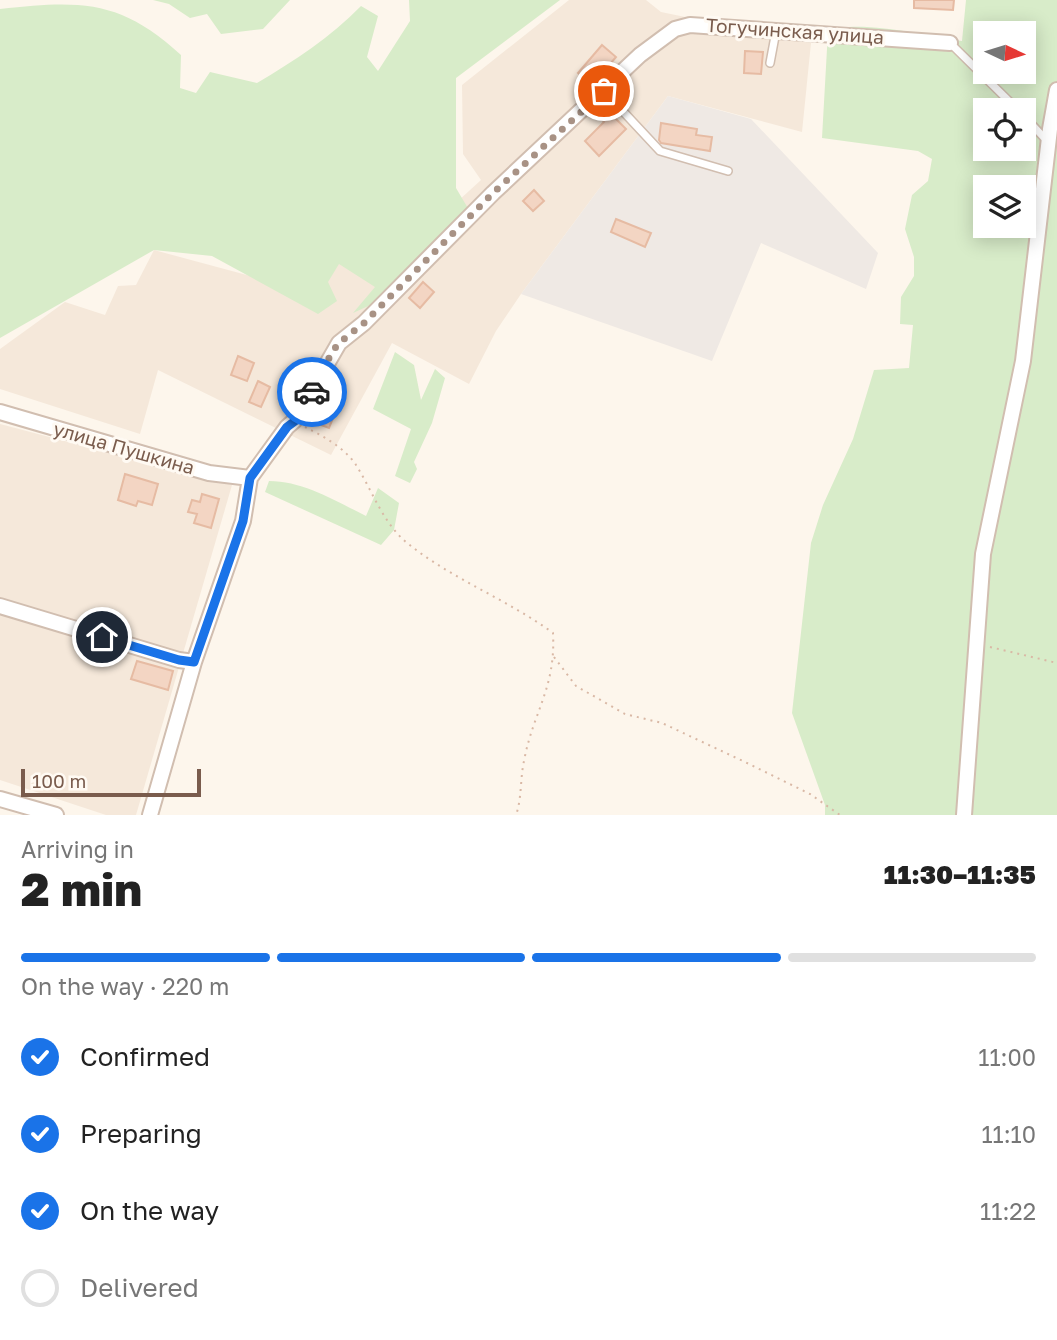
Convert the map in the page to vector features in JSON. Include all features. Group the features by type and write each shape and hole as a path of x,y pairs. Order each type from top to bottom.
{"street":[{"name":"Тогучинская улица","path":"250,478 287,427 295,421 339,343 364,323 493,193 640,55 675,29 690,25 950,43"},
{"path":"964,815 983,554 1023,361 1048,142 1057,90"},
{"name":"улица Пушкина","path":"0,412 209,473 250,478"},
{"path":"150,815 194,662 243,521 250,478"},
{"path":"0,606 179,660 194,662"},
{"path":"0,799 56,815"}],"lane":[{"path":"770,63 776,31"},
{"path":"950,43 1006,98"},
{"path":"604,91 660,151 728,171"},
{"path":"1036,129 1048,142"}],"path":[{"path":"295,421 328,439 355,464 369,491 404,540 449,573 530,616 553,634 551,680 524,759 516,815"},
{"path":"976,643 1057,663"},
{"path":"554,657 576,686 625,714 662,723 810,794 840,815"}],"shaded area":[{"path":"569,0 646,0 661,12 811,43 802,132 668,96 521,294 496,331 469,384 392,343 331,455 158,370 140,434 0,389 0,349 65,302 105,315 118,286 136,285 154,250 313,293 349,251 398,256 481,180 463,154 462,85"},
{"path":"668,96 751,119 878,253 866,289 761,243 712,361 521,294"},
{"path":"0,424 232,485 136,815 106,815 0,780"}],"green space":[{"path":"153,0 290,0 263,29 221,34 207,14 190,18 169,4"},
{"path":"409,0 560,0 456,78 456,188 469,210 377,302 353,313 375,287 339,264 328,282 337,301 318,314 212,256 154,250 0,338 0,9 77,5 119,14 139,23 181,55 180,88 196,93 210,72 257,83 312,48 361,6 378,16 367,57 378,71 410,21"},
{"path":"966,0 1057,0 1057,815 825,815 825,805 792,713 811,543 823,505 853,439 874,370 909,368 913,325 900,324 901,297 914,276 914,257 905,229 912,195 928,181 932,159 918,151 822,138 828,31 857,27 913,32 962,41"},
{"path":"395,352 414,365 421,400 435,369 445,378 432,423 414,462 417,469 410,483 395,476 411,429 373,409"},
{"path":"269,481 307,488 366,516 378,488 399,503 394,530 381,545 265,492"}],"building":[{"path":"914,0 954,0 953,10 914,8"},
{"path":"602,45 616,57 592,85 578,73"},
{"path":"745,51 763,52 761,74 744,73"},
{"path":"607,110 626,129 599,156 585,141 604,122 600,117"},
{"path":"661,123 697,129 696,135 712,137 710,151 661,143"},
{"path":"534,190 544,201 533,211 523,201"},
{"path":"616,219 651,233 645,247 611,232"},
{"path":"423,282 434,292 420,308 409,298"},
{"path":"238,356 254,363 247,381 231,375"},
{"path":"258,381 270,387 261,407 249,402"},
{"path":"324,395 340,401 329,428 313,422"},
{"path":"125,474 158,484 152,505 138,501 136,506 118,500"},
{"path":"202,494 219,499 211,528 194,523 197,514 188,512 192,500 200,502"},
{"path":"137,661 173,671 168,690 131,679"}],"way so far":[{"path":"312,392 339,343 364,323 493,193 604,91"}],"route":[{"path":"102,637 194,662 243,521 250,478 287,427 295,421 312,392"}]}
